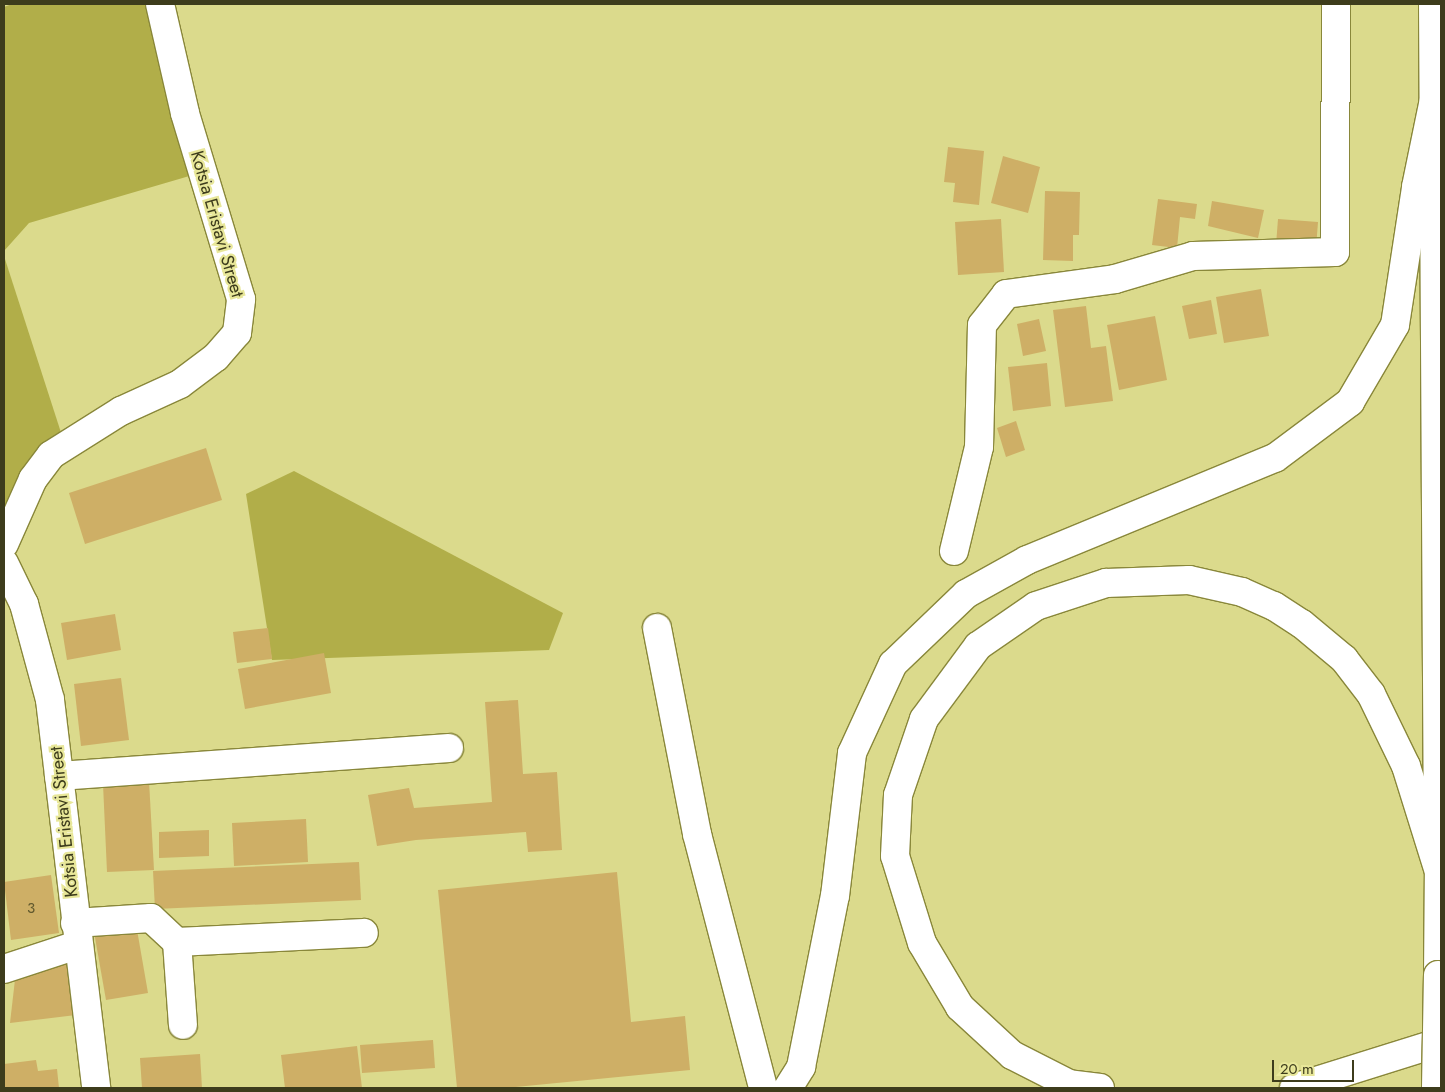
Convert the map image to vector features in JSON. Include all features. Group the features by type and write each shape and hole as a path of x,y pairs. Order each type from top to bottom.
{"main road":[{"name":"Kotsia Eristavi Street","path":"4,544 33,479 51,455 121,410 180,384 216,357 237,332 241,299 185,112 160,4"},
{"path":"954,551 979,447 982,325 1006,294 1115,279 1193,256 1335,252 1336,4"},
{"path":"1433,4 1438,104 1434,230 1438,869 1436,1088"},
{"path":"788,1088 801,1067 835,896 852,753 893,664 966,594 1027,560 1275,458 1350,402 1395,325 1416,187 1438,104"},
{"name":"Kotsia Eristavi Street","path":"4,563 24,604 50,700 76,934 96,1088"},
{"path":"1100,1088 1069,1084 1012,1055 960,1007 922,943 896,856 898,795 924,719 978,646 1036,606 1106,583 1189,580 1242,592 1295,620 1344,659 1371,694 1406,766 1438,869"},
{"path":"657,628 698,834 764,1088"},
{"path":"59,776 449,748"},
{"path":"1438,869 1441,836"},
{"path":"4,969 76,934 151,918 177,942 183,1025"},
{"path":"177,942 364,933"},
{"path":"1294,1088 1441,1042"}],"shaded area":[{"path":"12,4 160,4 203,172 29,223 4,251 4,7"},
{"path":"4,256 65,445 4,544"},
{"path":"294,471 563,613 549,650 272,660 246,494"}],"building":[{"path":"948,147 984,151 979,205 953,202 955,183 944,182"},
{"path":"1003,156 1040,167 1028,213 991,203"},
{"path":"1045,191 1080,192 1079,235 1073,235 1073,261 1043,260"},
{"path":"1158,199 1197,204 1195,219 1180,217 1177,248 1152,245"},
{"path":"1212,201 1264,210 1258,238 1208,226"},
{"path":"1001,219 1004,272 958,275 955,222"},
{"path":"1278,219 1318,222 1316,248 1276,245"},
{"path":"1261,289 1269,336 1224,343 1216,297"},
{"path":"1211,300 1217,334 1189,339 1182,306"},
{"path":"1086,306 1091,348 1106,346 1113,401 1065,407 1053,310"},
{"path":"1155,316 1167,380 1119,390 1107,325"},
{"path":"1039,319 1046,351 1023,356 1017,324"},
{"path":"1047,363 1051,406 1013,411 1008,367"},
{"path":"1016,421 1025,450 1006,457 997,428"},
{"path":"206,448 222,500 85,544 69,493"},
{"path":"115,614 121,650 67,660 61,623"},
{"path":"268,628 272,659 237,663 233,632"},
{"path":"324,653 331,693 245,709 238,669"},
{"path":"121,678 129,740 81,746 74,684"},
{"path":"518,700 523,774 557,772 562,850 528,852 526,832 416,840 377,846 368,795 409,788 414,808 492,802 485,702"},
{"path":"149,781 154,870 107,872 103,784"},
{"path":"306,819 308,862 234,866 232,823"},
{"path":"209,830 209,856 159,858 159,832"},
{"path":"359,862 361,900 155,909 153,871"},
{"path":"617,872 631,1022 685,1016 690,1070 505,1088 457,1088 438,890"},
{"path":"51,875 59,933 11,940 4,882"},
{"path":"136,924 148,993 106,1000 94,932"},
{"path":"68,955 76,1015 10,1023 16,971"},
{"path":"433,1040 435,1068 362,1073 360,1045"},
{"path":"357,1046 362,1088 285,1088 281,1055"},
{"path":"200,1054 202,1088 142,1088 140,1058"},
{"path":"36,1060 38,1071 57,1069 59,1088 5,1088 4,1064"}]}
